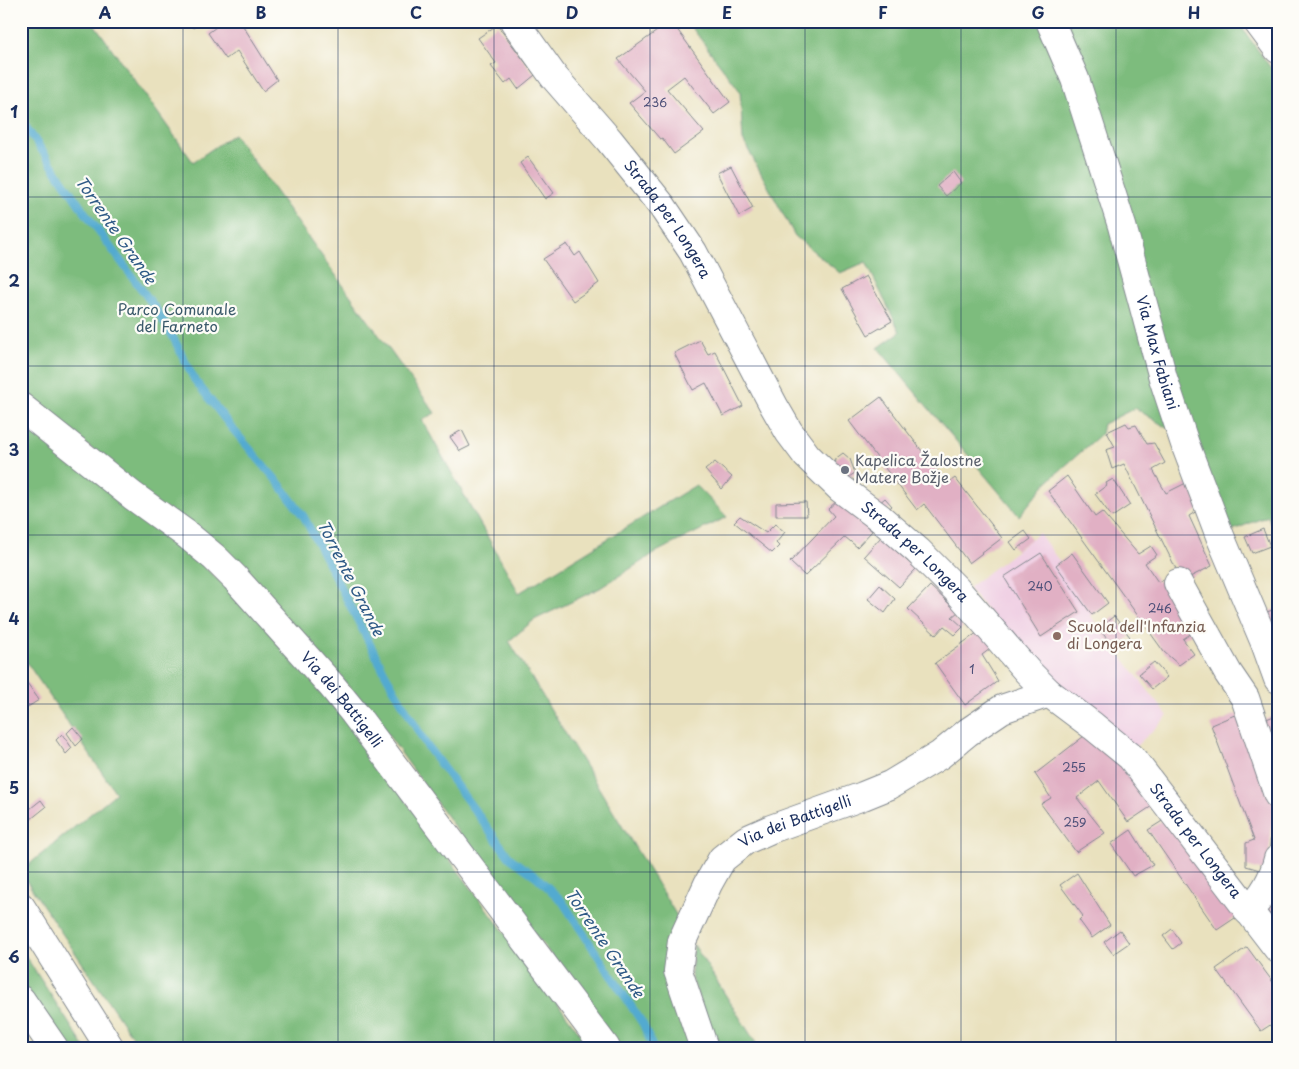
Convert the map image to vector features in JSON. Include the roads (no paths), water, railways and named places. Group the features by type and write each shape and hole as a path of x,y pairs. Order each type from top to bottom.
{"street":[{"name":"Strada per Longera","path":"514,21 554,77 609,140 662,206 693,252 774,406 789,432 807,456 840,488 880,518 918,551 956,589 1048,693 1131,757 1278,949"},
{"name":"Via Max Fabiani","path":"1050,21 1075,79 1119,217 1163,378 1185,444 1278,679"},
{"path":"1257,21 1278,49"},
{"name":"Via dei Battigelli","path":"21,407 133,496 186,534 215,558 235,578 354,713 606,1048"},
{"path":"1178,583 1228,673 1245,698 1278,795"},
{"name":"Via dei Battigelli","path":"704,1048 678,971 682,941 708,884 722,859 746,840 771,828 890,785 940,755 968,732 1002,709 1048,693"},
{"name":"Strada per Longera","path":"1248,910 1259,900 1272,881 1278,859"},
{"path":"21,907 110,1048"},
{"path":"21,1000 54,1048"}],"waterway":[{"name":"Torrente Grande","path":"21,120 81,207 156,309 194,379 304,517 386,675 427,746 510,858 537,877 562,901 643,1024 653,1048"}],"place":[{"name":"Kapelica Žalostne Matere Božje","path":"845,470"},
{"name":"Scuola dell'Infanzia di Longera","path":"1057,636"}],"park label":[{"name":"Parco Comunale del Farneto","path":"177,318"}]}
